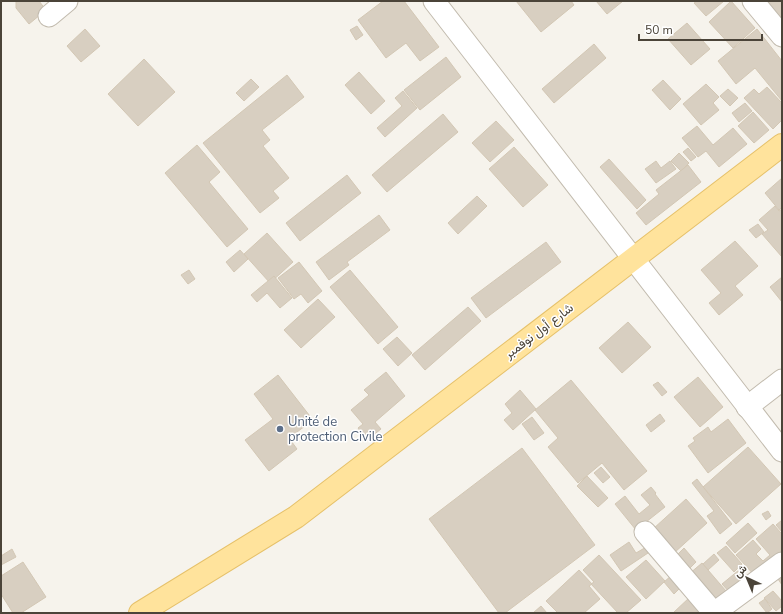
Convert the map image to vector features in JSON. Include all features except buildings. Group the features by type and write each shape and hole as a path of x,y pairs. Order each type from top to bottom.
{"main road":[{"name":"شارع أول نوفمبر","path":"140,613 296,517 782,145"}],"street":[{"path":"49,16 68,1"},
{"path":"434,1 747,407 782,450"},
{"path":"753,1 782,36"},
{"path":"747,407 782,380"},
{"path":"645,532 714,613 782,563"}],"place":[{"name":"Unité de protection Civile","path":"280,429"}]}
